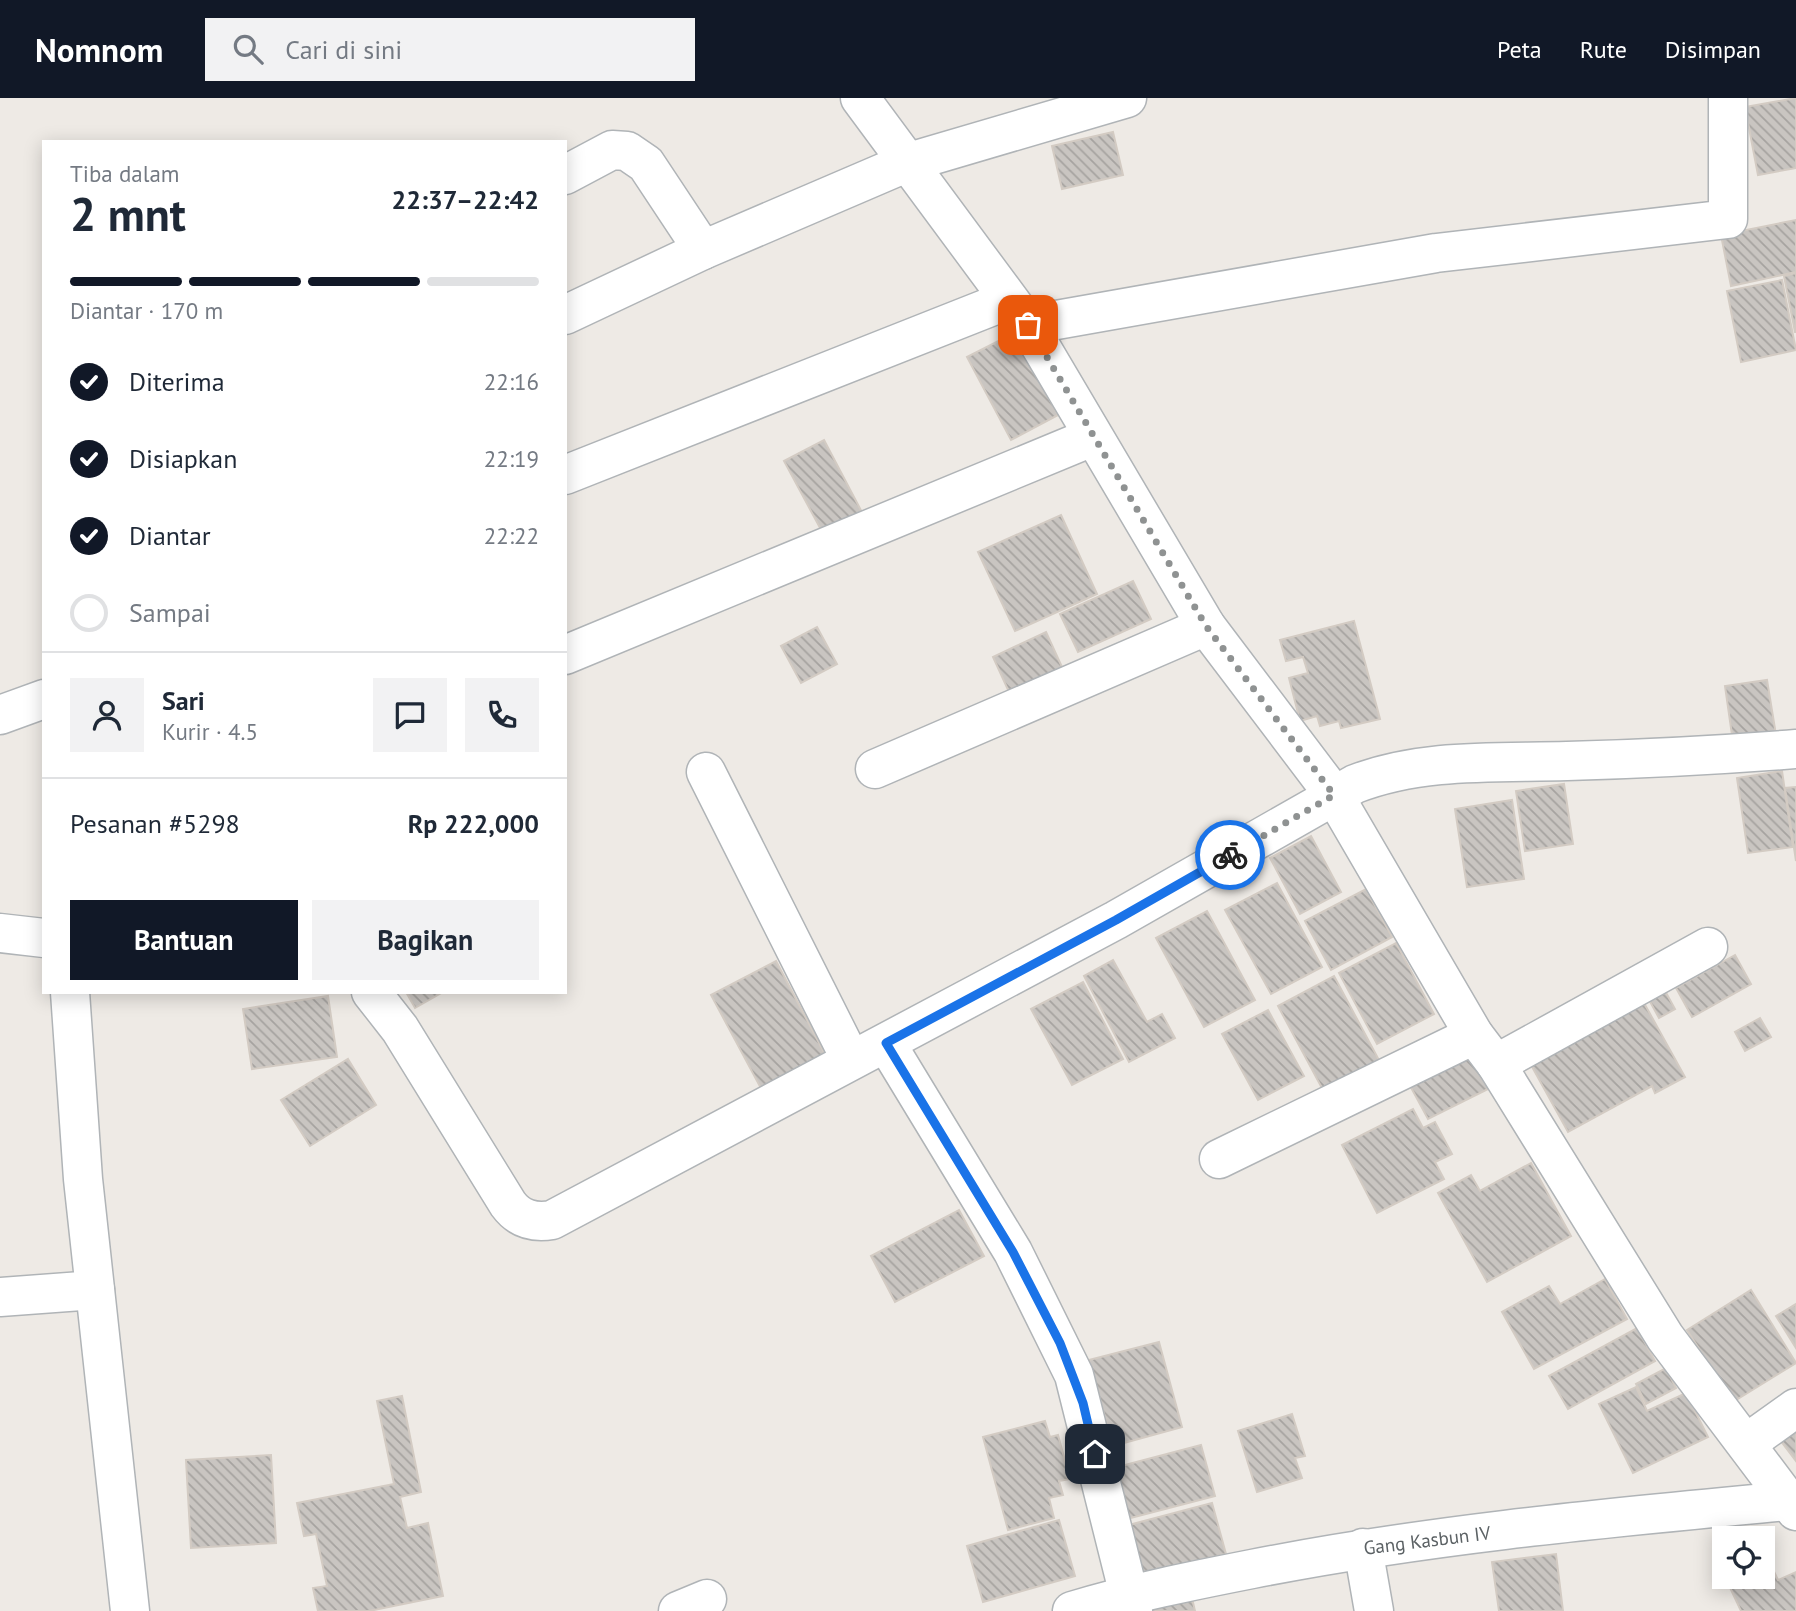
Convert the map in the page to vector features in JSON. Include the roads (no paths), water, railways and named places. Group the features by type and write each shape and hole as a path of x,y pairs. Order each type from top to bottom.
{"street":[{"path":"860,98 1018,313 1206,626 1334,795 1485,1050 1665,1337 1792,1506"},
{"path":"567,314 704,250 906,163 1128,98"},
{"path":"567,474 1018,313 1436,253 1728,219 1728,98"},
{"path":"567,174 612,150 637,156 653,172 704,250"},
{"path":"567,654 1092,437"},
{"path":"875,769 1206,626"},
{"path":"0,715 42,700"},
{"path":"373,994 400,1029 515,1213 541,1222 552,1220 886,1043 1116,920 1334,795 1381,774 1415,768 1692,757 1796,749"},
{"path":"706,772 851,1060"},
{"path":"0,933 42,938"},
{"path":"1219,1159 1485,1050 1708,947"},
{"path":"70,994 83,1180 130,1611"},
{"path":"886,1043 1013,1252 1060,1343 1083,1403 1131,1602"},
{"path":"0,1297 95,1290"},
{"path":"1747,1443 1796,1408"},
{"name":"Gang Kasbun IV","path":"1072,1611 1131,1602 1363,1548 1590,1520 1792,1506"},
{"path":"1363,1548 1374,1611"}]}
